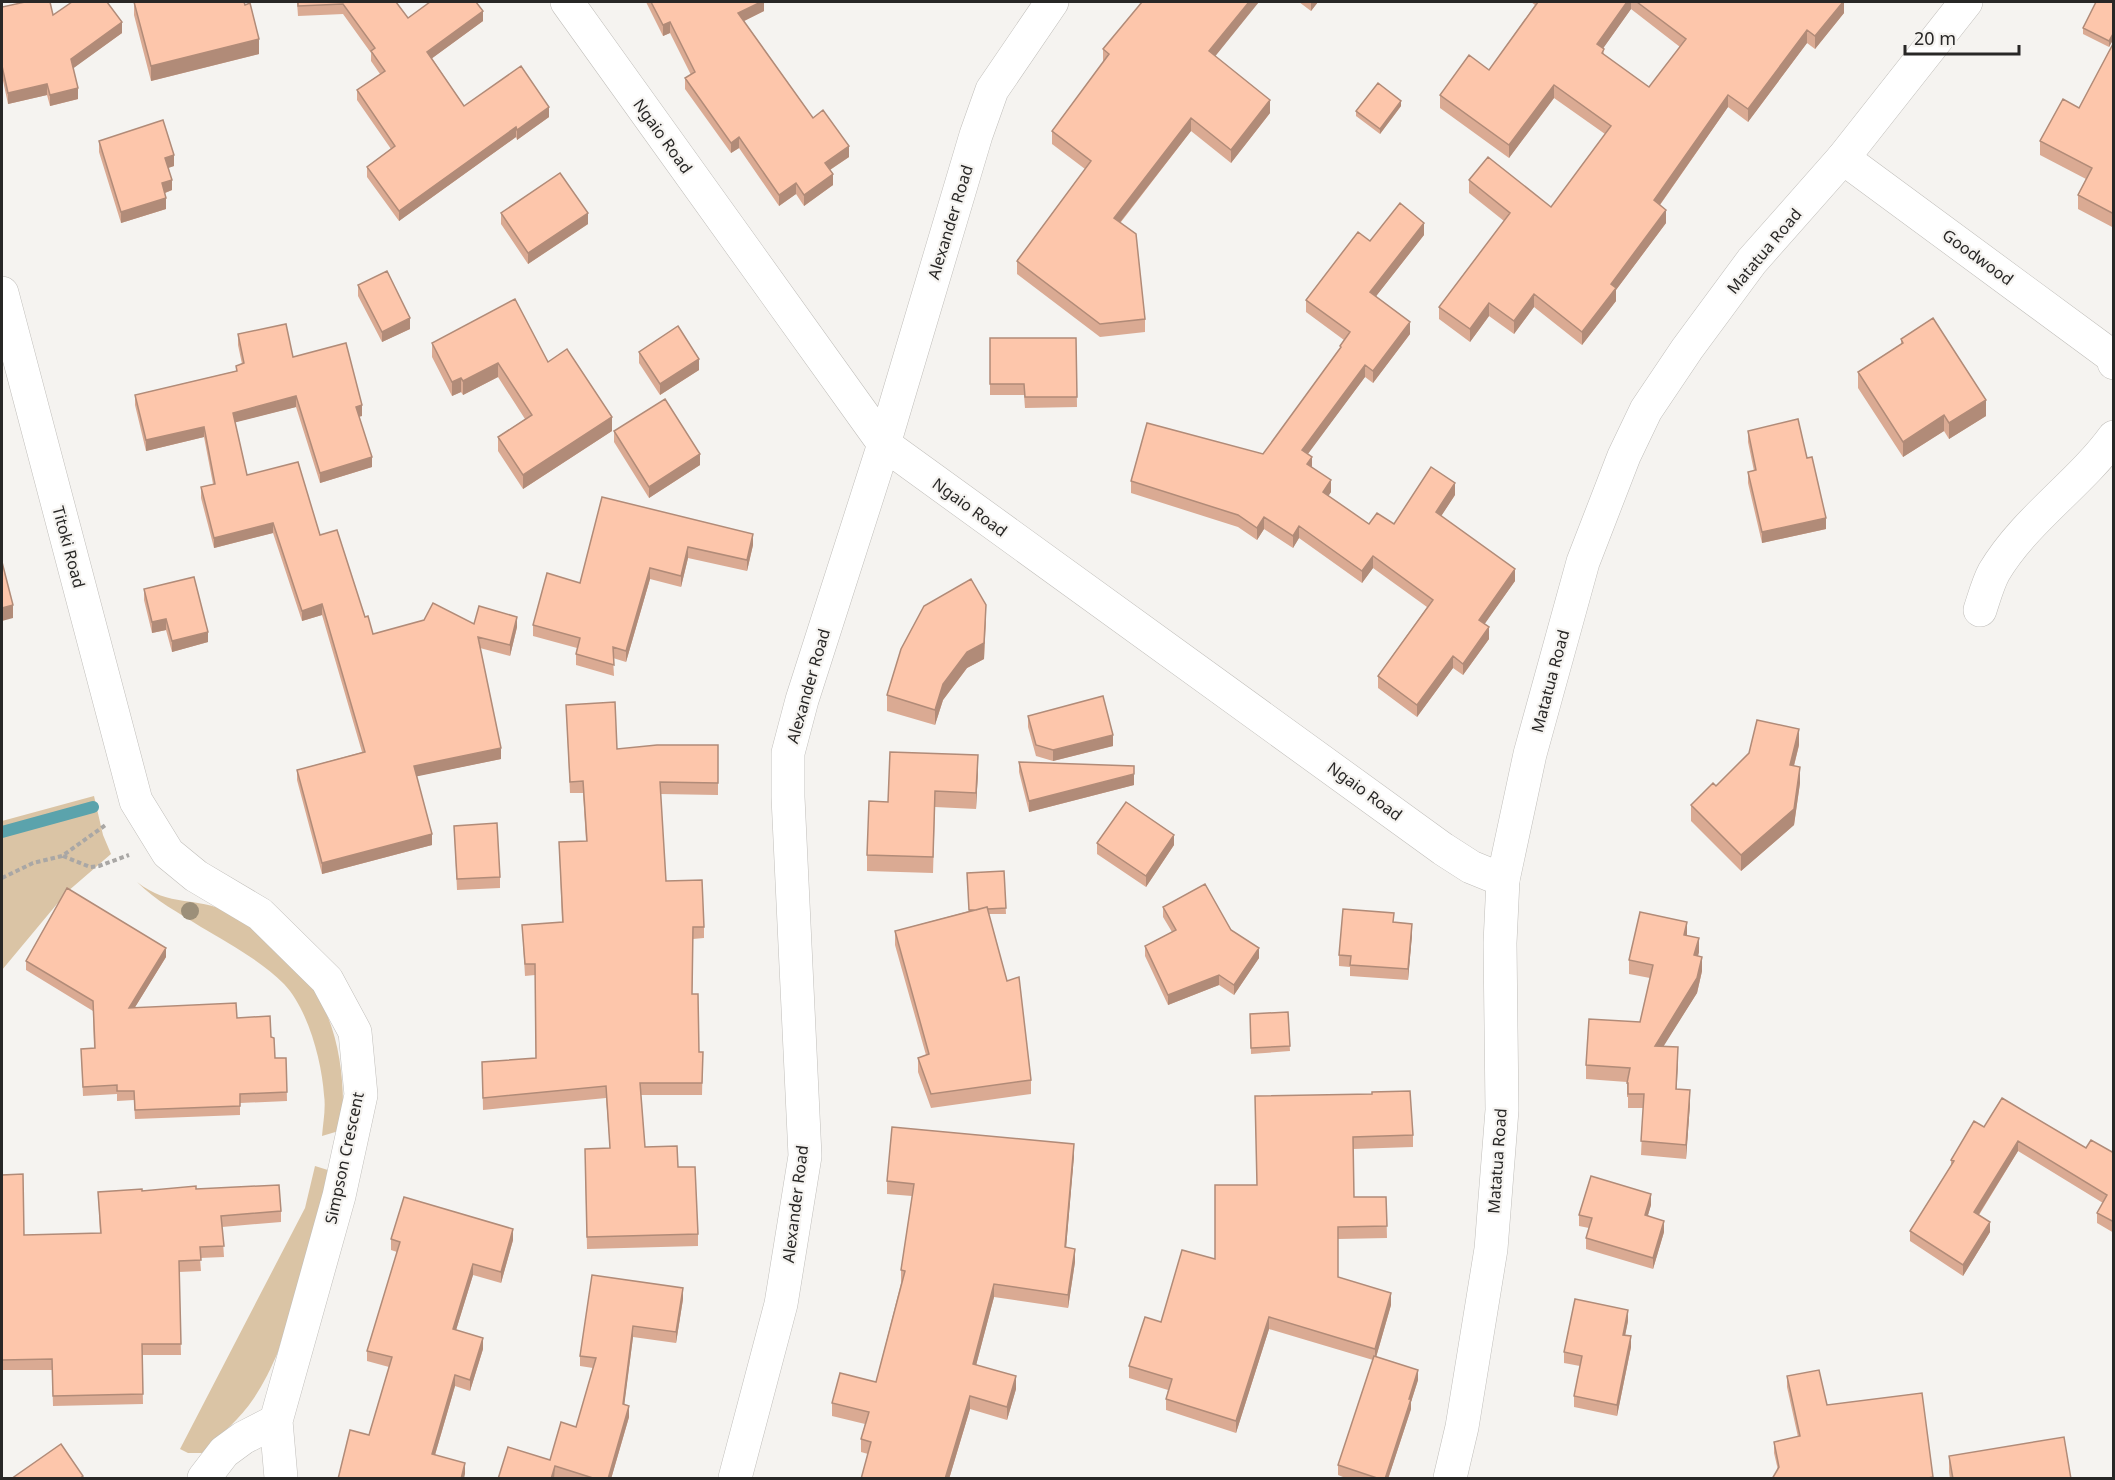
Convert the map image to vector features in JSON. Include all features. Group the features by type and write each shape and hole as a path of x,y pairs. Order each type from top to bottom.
{"street":[{"name":"Ngaio Road","path":"567,2 884,444 1443,849 1471,867 1503,880"},
{"name":"Alexander Road","path":"735,1479 782,1304 805,1156 788,797 788,753 802,700 884,444 976,135 992,90 1052,2"},
{"name":"Matatua Road","path":"1450,1479 1462,1427 1491,1249 1502,1110 1500,943 1503,880 1530,754 1583,562 1624,456 1646,411 1687,349 1752,261 1843,158 1966,2"},
{"name":"Goodwood","path":"1843,158 2113,357 2114,363"},
{"name":"Titoki Road","path":"2,293 136,801"},
{"path":"1980,610 1994,572 2021,536 2102,453 2114,437"},
{"name":"Simpson Crescent","path":"136,801 168,853 196,876 260,914 327,980 355,1032 361,1095 339,1196 276,1421 281,1479"},
{"path":"204,1479 224,1452 243,1438 276,1421"}],"path":[{"path":"2,878 33,863 62,856 84,842 136,801"},
{"path":"62,856 90,867 99,867 162,843"}],"shaded area":[{"path":"94,796 103,835 111,854 67,892 2,970 2,821"},
{"path":"137,882 149,890 172,899 205,904 228,912 254,930 305,977 319,997 327,1015 338,1052 343,1091 342,1130 322,1136 325,1100 317,1052 307,1021 293,995 284,984 256,961 168,906"},
{"path":"315,1166 331,1171 278,1352 258,1392 236,1420 202,1453 188,1453 180,1449 305,1208"}],"building":[{"path":"25,2 50,2 53,15 72,2 107,2 122,22 71,59 78,88 50,95 47,84 8,93 2,66 2,7"},
{"path":"134,2 244,2 245,5 250,3 259,39 151,66"},
{"path":"298,2 396,2 408,18 430,2 476,2 483,11 427,52 464,106 521,66 549,107 517,130 516,127 399,211 367,167 395,146 357,90 385,71 371,51 375,48 343,4 298,6"},
{"path":"651,2 761,2 738,13 813,118 823,110 849,146 825,163 833,174 804,195 796,183 779,195 739,137 731,143 685,78 695,72 670,22 663,25"},
{"path":"1142,2 1249,2 1209,51 1270,100 1231,150 1191,118 1114,218 1136,234 1145,319 1100,324 1017,261 1091,161 1052,131 1109,54 1103,49"},
{"path":"1538,2 1627,2 1597,44 1604,49 1602,53 1649,87 1686,39 1637,2 1843,2 1815,36 1807,30 1748,109 1728,95 1654,200 1666,210 1611,284 1616,288 1582,332 1534,294 1514,321 1489,303 1470,329 1439,307 1510,213 1469,180 1488,157 1551,207 1611,126 1554,85 1509,145 1440,95 1469,55 1489,70"},
{"path":"2096,2 2114,2 2114,32 2109,41 2083,28"},
{"path":"2114,42 2114,214 2078,195 2092,168 2040,141 2063,99 2079,108"},
{"path":"1378,83 1401,101 1380,129 1356,111"},
{"path":"163,120 174,155 165,158 172,180 162,183 166,198 121,212 99,141"},
{"path":"560,173 588,213 528,253 501,213"},
{"path":"1400,203 1424,223 1370,292 1410,322 1373,371 1365,365 1302,450 1312,457 1307,464 1331,480 1323,492 1369,524 1377,513 1394,524 1431,467 1455,483 1436,512 1515,569 1479,620 1489,627 1463,664 1453,656 1417,705 1378,676 1433,600 1373,556 1362,571 1299,526 1293,536 1264,517 1257,528 1238,515 1131,481 1147,423 1263,454 1350,332 1306,300 1358,232 1370,241"},
{"path":"387,271 410,318 382,332 358,285"},
{"path":"515,299 548,362 567,349 612,417 523,475 498,437 532,415 498,363 463,381 461,378 452,382 432,343"},
{"path":"1933,318 1986,400 1949,423 1944,415 1903,442 1858,372 1903,343 1901,339"},
{"path":"286,324 293,357 346,343 362,405 356,407 372,457 320,473 296,396 233,413 247,475 298,462 320,535 337,530 365,617 368,616 373,634 424,620 433,603 474,624 479,606 517,617 510,645 478,637 501,748 414,766 432,834 322,863 297,770 365,752 322,604 302,611 273,523 214,538 201,487 215,484 204,427 146,440 135,395 237,371 236,366 244,363 238,334"},
{"path":"678,326 699,359 660,384 639,352"},
{"path":"990,338 1076,338 1077,397 1025,397 1024,384 990,384"},
{"path":"665,399 700,454 649,487 614,431"},
{"path":"1798,419 1807,458 1812,457 1826,518 1762,532 1748,472 1756,470 1748,431"},
{"path":"602,497 753,534 747,560 688,547 681,576 650,568 626,651 613,647 614,665 576,654 580,638 533,625 547,573 580,583"},
{"path":"2,562 13,605 2,608"},
{"path":"194,577 208,632 172,641 166,619 152,622 144,589"},
{"path":"971,579 986,605 984,643 967,652 943,684 935,710 887,695 901,649 924,606"},
{"path":"1103,696 1113,735 1053,750 1036,745 1028,716"},
{"path":"615,702 617,749 657,745 718,745 718,783 660,782 666,881 702,880 704,927 693,927 692,994 698,994 699,1052 703,1052 702,1083 640,1083 645,1147 677,1146 678,1167 695,1167 698,1234 587,1237 585,1149 610,1148 606,1086 483,1098 482,1062 536,1058 535,964 525,964 522,925 563,922 559,842 587,841 583,781 570,782 566,705"},
{"path":"1757,720 1799,729 1790,765 1800,767 1794,809 1741,855 1691,805 1713,783 1716,786 1749,753"},
{"path":"890,752 978,755 976,793 935,791 933,857 867,855 869,801 888,802"},
{"path":"1019,762 1134,766 1134,774 1029,801"},
{"path":"1126,802 1174,835 1146,876 1097,843"},
{"path":"497,823 500,877 457,879 454,826"},
{"path":"1004,871 1006,908 988,909 987,907 969,910 967,873"},
{"path":"1205,884 1231,930 1259,948 1234,985 1219,975 1168,995 1145,946 1176,930 1163,907"},
{"path":"67,888 166,948 129,1008 236,1003 237,1018 270,1016 275,1058 286,1058 287,1092 240,1094 240,1106 135,1110 134,1091 117,1091 117,1085 83,1087 81,1049 95,1048 93,1001 26,961"},
{"path":"987,907 1007,981 1019,977 1031,1080 931,1094 918,1058 929,1054 895,931"},
{"path":"1343,909 1394,913 1393,922 1412,924 1408,969 1350,965 1351,956 1339,955"},
{"path":"1640,912 1687,922 1684,935 1699,938 1694,955 1702,957 1697,978 1655,1046 1678,1047 1676,1089 1690,1090 1686,1145 1641,1141 1644,1094 1628,1094 1627,1083 1630,1068 1586,1065 1589,1019 1640,1022 1653,965 1629,960"},
{"path":"1288,1012 1290,1046 1251,1048 1250,1014"},
{"path":"1410,1091 1413,1135 1353,1137 1354,1197 1386,1197 1387,1226 1338,1227 1338,1277 1391,1293 1375,1349 1269,1317 1236,1421 1166,1399 1172,1379 1129,1366 1145,1317 1161,1322 1182,1250 1215,1259 1215,1185 1257,1185 1255,1096"},
{"path":"2002,1098 2086,1148 2091,1140 2114,1153 2114,1222 2097,1213 2107,1195 2018,1141 1974,1212 1990,1222 1963,1265 1910,1231 1954,1161 1951,1160 1974,1121 1984,1127"},
{"path":"892,1127 1074,1144 1065,1247 1075,1249 1068,1295 994,1284 973,1364 1016,1376 1007,1407 970,1396 945,1479 861,1479 871,1442 861,1439 869,1412 832,1403 840,1373 876,1382 905,1271 901,1270 914,1184 887,1181"},
{"path":"23,1174 24,1235 101,1233 98,1192 196,1186 196,1189 279,1185 281,1211 221,1216 224,1246 200,1247 201,1260 179,1261 181,1344 142,1344 143,1394 53,1396 52,1359 2,1360 2,1175"},
{"path":"1591,1176 1651,1194 1645,1215 1664,1221 1653,1258 1586,1238 1592,1218 1579,1215"},
{"path":"404,1197 513,1229 501,1272 473,1264 453,1329 483,1338 470,1380 455,1375 432,1454 465,1463 461,1479 338,1479 350,1430 369,1435 392,1357 367,1351 400,1242 391,1239"},
{"path":"592,1275 683,1288 676,1332 633,1326 623,1404 629,1406 608,1479 596,1479 555,1466 551,1479 498,1479 508,1447 550,1460 561,1422 576,1427 596,1358 580,1356"},
{"path":"1575,1299 1628,1310 1623,1335 1631,1336 1617,1405 1574,1396 1582,1356 1564,1352"},
{"path":"1374,1356 1418,1370 1385,1479 1338,1465"},
{"path":"1819,1370 1827,1405 1922,1393 1933,1477 1923,1479 1772,1479 1779,1467 1774,1442 1800,1436 1787,1376"},
{"path":"2064,1437 2071,1479 1953,1479 1949,1456"},
{"path":"61,1444 83,1476 79,1479 11,1479"}],"waterway":[{"path":"2,832 93,807"}]}
